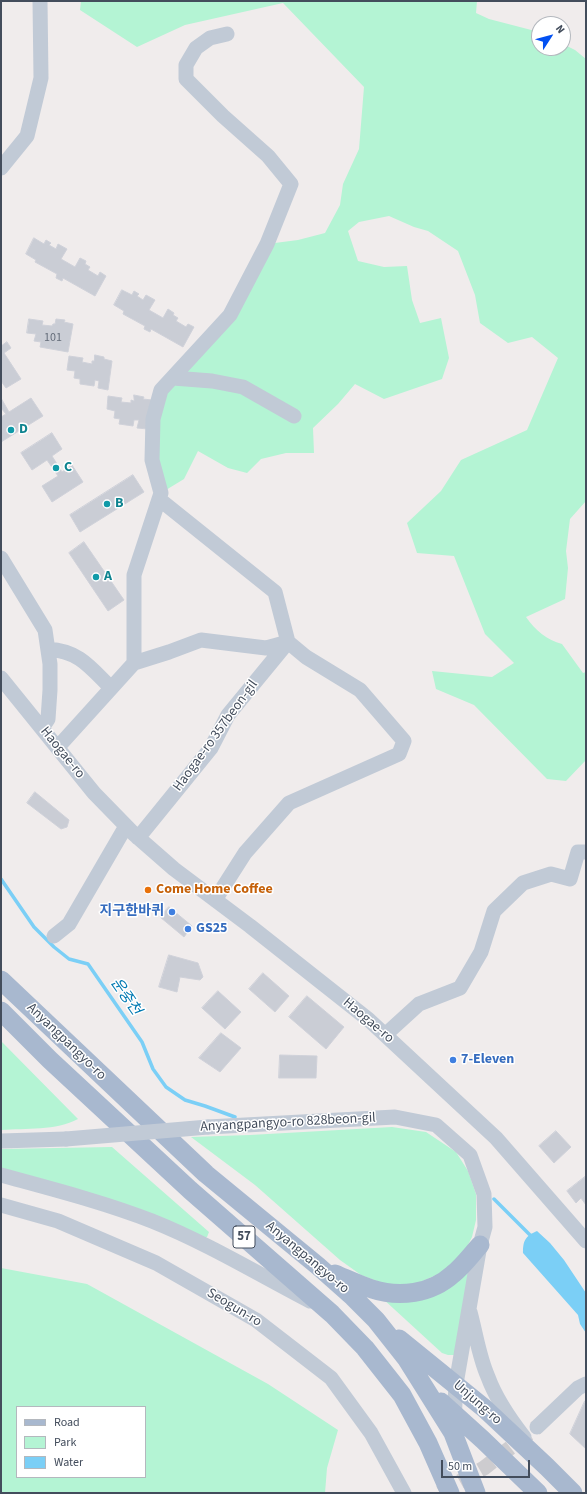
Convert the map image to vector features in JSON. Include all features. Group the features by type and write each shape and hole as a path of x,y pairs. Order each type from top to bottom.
{"main road":[{"name":"Anyangpangyo-ro","path":"1,980 206,1174 318,1266 376,1320 406,1358 453,1433 476,1493"},
{"name":"Anyangpangyo-ro","path":"1,1011 50,1060 190,1190 332,1314 365,1348 402,1396 428,1443 450,1493"},
{"path":"318,1266 372,1289 389,1293 403,1294 431,1288 442,1282 458,1270 480,1245"},
{"name":"Unjung-ro","path":"376,1320 484,1408 573,1493"},
{"name":"Unjung-ro","path":"365,1348 426,1389 483,1440 538,1493"}],"street":[{"path":"1,168 27,136 41,78 40,1"},
{"path":"134,663 134,575 161,493 152,460 153,419 161,390 230,316 267,244 291,184 268,156 223,116 186,79 186,65 196,48 210,38 227,34"},
{"path":"173,378 212,381 243,387 294,416"},
{"path":"159,499 275,592 288,642 306,657 360,690 404,741 399,754 289,803 245,853 215,900"},
{"path":"1,558 45,630 50,677 48,719 42,728"},
{"path":"58,748 134,663 201,640 266,648 288,642"},
{"name":"Haogae-ro 357beon-gil","path":"138,838 211,748 228,715 288,642"},
{"path":"48,649 69,652 80,659 111,688"},
{"name":"Haogae-ro","path":"1,678 94,793 138,838 174,869 369,1020 496,1138 586,1242"},
{"path":"54,936 69,924 126,826"},
{"path":"385,1035 418,1004 460,988 481,952 494,911 523,883 551,874 570,879 578,852 586,852"},
{"name":"Anyangpangyo-ro 828beon-gil","path":"1,1141 66,1139 208,1127 395,1117 436,1125 470,1155 484,1194 485,1227 480,1245 456,1384 453,1433"},
{"path":"1,1175 88,1199 152,1221 204,1244 332,1314"},
{"name":"Seogun-ro","path":"1,1205 58,1221 156,1263 256,1320 331,1378 371,1433 404,1493"},
{"path":"469,1306 488,1378 515,1426 547,1467"},
{"path":"537,1427 578,1388 586,1384"}],"green space":[{"path":"81,1 477,1 476,13 489,19 531,30 531,56 571,56 571,48 586,59 586,501 570,519 566,551 568,568 565,599 526,617 542,634 551,640 562,644 583,673 586,672 586,760 566,781 547,779 474,705 436,689 432,671 492,677 514,663 485,634 454,556 417,553 407,523 441,491 461,460 527,430 558,358 532,337 508,343 480,323 475,295 458,251 428,231 414,227 389,216 359,222 348,231 358,261 384,267 407,266 412,300 420,323 441,318 449,358 442,379 384,399 355,384 338,404 313,428 314,453 286,453 261,459 247,473 228,468 198,451 184,479 161,493 152,460 161,390 230,315 267,244 298,240 325,233 340,205 343,184 359,149 364,87 283,3 185,25 137,47 80,10"},
{"path":"1,1041 78,1119 60,1126 1,1130"},
{"path":"392,1127 426,1132 456,1152 468,1171 476,1194 476,1220 472,1237 463,1255 450,1269 409,1287 385,1284 361,1275 340,1260 255,1185 191,1137 250,1135"},
{"path":"112,1147 209,1232 207,1237 201,1240 1,1168 1,1149"},
{"path":"473,1265 454,1355 442,1353 382,1298"},
{"path":"1,1268 87,1284 268,1384 338,1430 327,1468 325,1493 1,1493"}],"water":[{"path":"537,1231 550,1243 564,1260 586,1293 586,1333 580,1324 578,1315 523,1253 527,1237"}],"building":[{"path":"34,238 44,244 46,240 51,243 49,245 56,249 58,244 67,249 61,259 75,267 80,258 86,261 85,264 90,267 88,270 98,276 100,272 106,276 95,296 63,278 62,281 56,278 57,274 35,262 36,260 26,254"},
{"path":"122,290 132,295 134,291 139,294 137,296 143,300 146,295 155,300 149,310 163,318 168,309 178,318 176,321 186,327 188,324 194,327 183,347 151,329 150,332 144,329 145,326 123,314 124,311 114,305"},
{"path":"29,319 43,321 42,325 52,326 55,324 56,319 65,320 64,322 73,324 68,352 40,347 41,342 34,341 36,334 27,333"},
{"path":"7,342 11,348 4,353 21,379 6,388 1,381 1,344 2,345"},
{"path":"95,355 112,361 108,390 98,388 99,381 95,380 94,386 80,384 80,379 74,378 75,371 67,370 69,356 83,358 82,362 92,364"},
{"path":"134,395 144,397 143,399 152,400 148,429 137,428 139,420 134,420 133,426 119,424 120,419 114,418 115,411 107,409 108,396 122,398 121,402 131,403 131,400 134,401"},
{"name":"D","path":"1,398 9,412 31,398 43,416 1,442 1,417 6,414 1,408"},
{"name":"C","path":"52,433 62,449 52,456 62,472 72,465 83,482 52,502 42,486 58,476 47,460 32,470 21,453"},
{"name":"B","path":"133,475 144,492 80,532 70,515"},
{"name":"A","path":"84,542 124,600 108,611 69,553"},
{"path":"35,792 69,820 67,827 61,829 27,803"},
{"path":"169,907 192,926 184,937 160,917"},
{"path":"169,955 198,963 203,977 200,980 180,977 177,992 159,987"},
{"path":"263,973 289,996 275,1012 249,989"},
{"path":"218,991 241,1012 225,1029 202,1008"},
{"path":"307,996 344,1027 326,1049 289,1017"},
{"path":"221,1033 241,1048 220,1072 199,1058"},
{"path":"280,1055 317,1056 316,1078 279,1078"},
{"path":"556,1131 571,1147 554,1163 539,1146"},
{"path":"586,1176 586,1205 581,1198 576,1203 567,1191"},
{"path":"586,1401 586,1449 570,1434"}],"waterway":[{"name":"운중천","path":"1,879 34,927 54,947 69,959 88,964 142,1042 153,1069 166,1087 185,1100 235,1117"},
{"name":"운중천","path":"494,1199 532,1237"}],"tunnel":[{"path":"440,1493 484,1468 537,1427"}],"place":[{"name":"D","path":"11,430"},
{"name":"C","path":"56,468"},
{"name":"B","path":"107,504"},
{"name":"A","path":"96,577"},
{"name":"Come Home Coffee","path":"148,890"},
{"name":"지구한바퀴","path":"172,912"},
{"name":"GS25","path":"188,929"},
{"name":"7-Eleven","path":"453,1060"}]}
